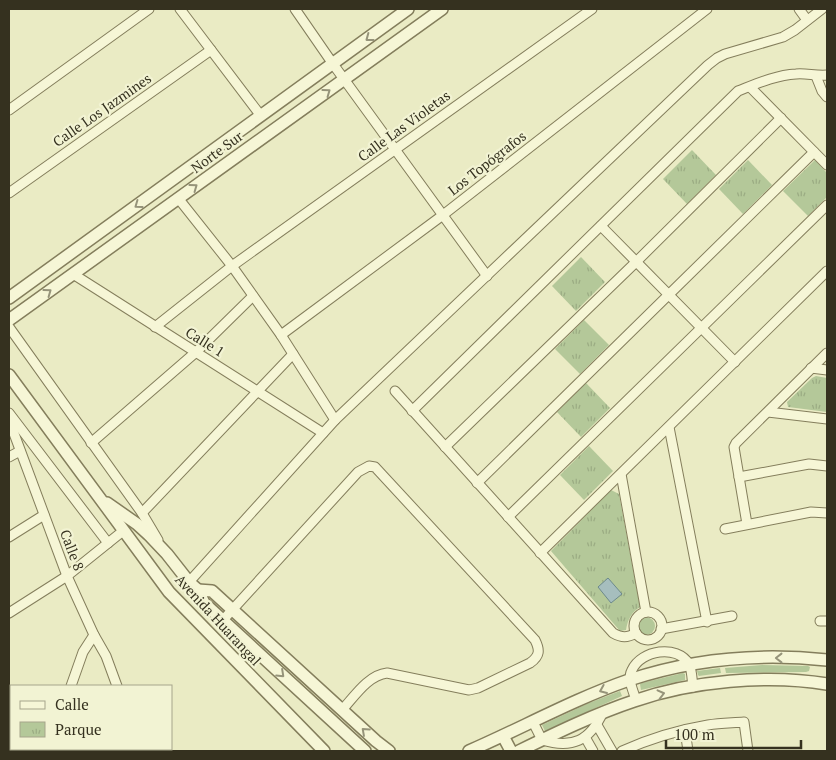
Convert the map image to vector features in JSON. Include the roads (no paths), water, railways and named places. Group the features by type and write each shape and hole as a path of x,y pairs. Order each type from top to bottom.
{"street":[{"path":"9,110 149,9"},
{"path":"180,9 261,116"},
{"path":"295,9 344,80 487,276"},
{"name":"Norte Sur","path":"9,298 408,9"},
{"name":"Norte Sur","path":"9,320 442,9"},
{"name":"Calle Las Violetas","path":"155,326 232,266 592,9"},
{"name":"Los Topógrafos","path":"281,335 443,215 707,9"},
{"path":"799,9 806,20"},
{"path":"189,582 335,420 716,58 783,37 822,9"},
{"name":"Calle Los Jazmines","path":"9,193 211,50"},
{"path":"412,411 738,91 784,76 798,74 827,75"},
{"path":"816,76 822,91 827,97"},
{"path":"750,86 827,165"},
{"path":"445,447 781,118"},
{"path":"477,483 814,152"},
{"path":"178,198 232,266 281,335 335,420"},
{"path":"508,517 827,205"},
{"path":"601,226 734,362"},
{"path":"540,553 827,271"},
{"name":"Calle 1","path":"73,274 322,433"},
{"path":"91,443 196,352 253,296"},
{"path":"9,327 142,512 167,554"},
{"path":"747,524 734,448 736,443 827,353"},
{"path":"142,512 293,354"},
{"path":"812,368 827,370"},
{"name":"Avenida Huarangal","path":"9,375 169,592 324,751"},
{"path":"395,391 614,633 622,638 639,636 650,640 659,633 732,616"},
{"path":"768,412 827,419"},
{"path":"9,413 108,543"},
{"name":"Calle 8","path":"9,420 67,576 94,635 106,656 117,685"},
{"path":"669,427 707,622"},
{"path":"9,457 20,450"},
{"path":"739,477 809,464 827,466"},
{"path":"223,620 358,472 369,466 375,467 535,640 539,654 530,663 478,688 469,690 387,673 378,674 371,678 342,710"},
{"path":"621,474 646,612"},
{"name":"Avenida Huarangal","path":"101,499 137,524 167,554 189,582 198,590 204,603 366,751"},
{"path":"725,529 811,512 827,513"},
{"path":"9,537 44,515"},
{"path":"9,613 67,576 123,531"},
{"name":"Avenida Huarangal","path":"198,590 212,592 388,751"},
{"path":"646,656 634,624 638,616 646,612 653,613 661,623 659,633 663,652"},
{"path":"71,685 83,652 94,635"},
{"path":"636,700 630,680 632,670 646,656 663,652 672,652 682,656 690,665 693,687"},
{"path":"469,751 590,695 630,680 690,665 748,658 778,658 823,671"},
{"path":"519,751 603,712 636,700 693,687 823,671"},
{"path":"533,722 542,740 557,748 572,748 597,725 603,712"},
{"path":"628,750 657,737 685,730 710,724 744,722 748,751"},
{"path":"597,725 612,751"},
{"path":"685,730 688,751"},
{"path":"503,736 511,751"},
{"path":"585,737 593,751"}],"water":[{"path":"608,578 622,594 611,603 598,587"}]}
